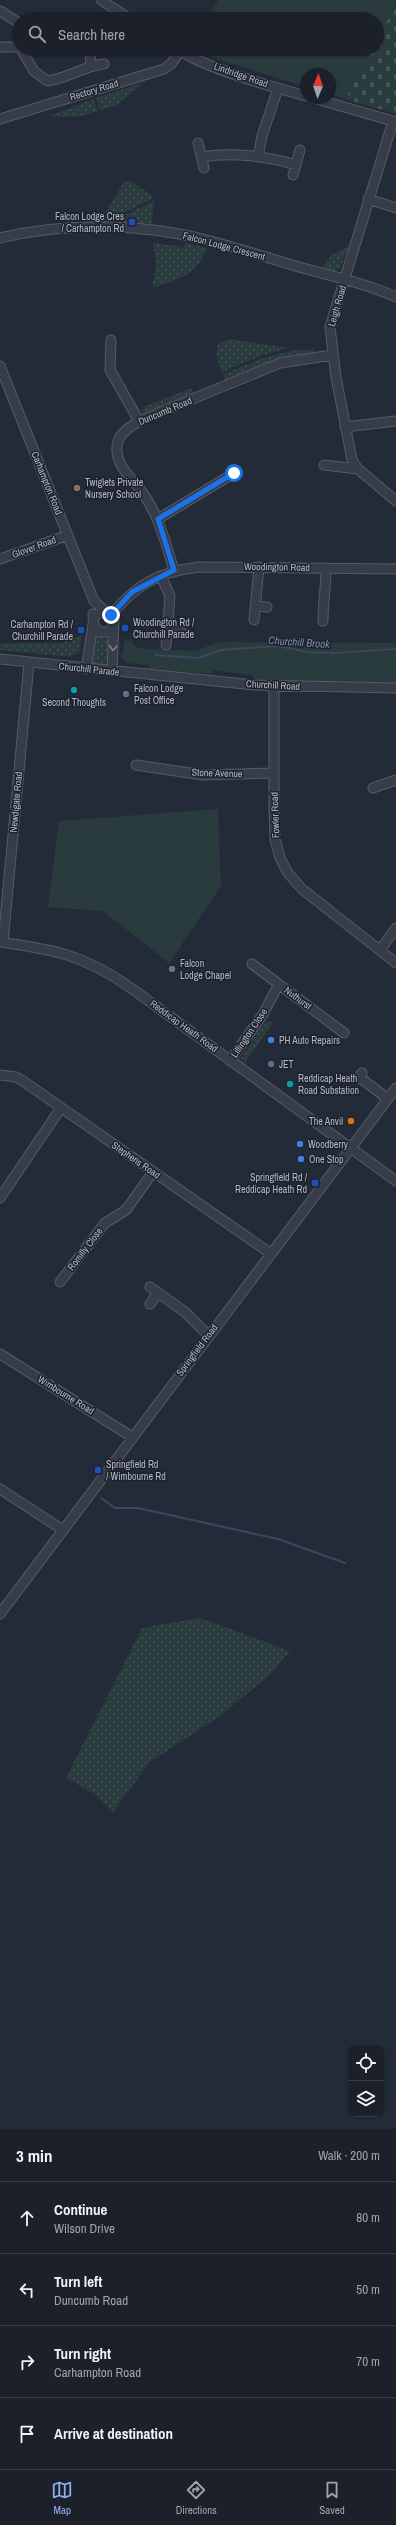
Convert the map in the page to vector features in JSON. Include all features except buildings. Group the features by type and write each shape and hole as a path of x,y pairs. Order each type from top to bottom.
{"street":[{"path":"102,0 120,12"},
{"path":"0,11 12,18"},
{"path":"0,47 12,48"},
{"path":"25,56 37,74 47,81 57,80 91,65 104,64"},
{"path":"90,56 91,65"},
{"name":"Rectory Road","path":"0,119 164,69 171,64 176,56"},
{"name":"Lindridge Road","path":"190,56 278,88 300,94"},
{"path":"258,157 262,136 278,88"},
{"path":"335,104 394,121"},
{"name":"Leigh Road","path":"394,121 368,199 330,327 332,355 352,460 358,469 396,501"},
{"path":"198,143 204,168"},
{"path":"293,175 300,150"},
{"path":"202,157 214,155 258,157 296,165"},
{"path":"368,199 396,208"},
{"name":"Falcon Lodge Crescent","path":"0,238 59,228 153,231 210,241 345,280 396,297"},
{"path":"111,340 110,370 139,421"},
{"name":"Duncumb Road","path":"174,570 158,519 143,493 122,468 118,456 119,439 124,431 139,421 280,364 332,355"},
{"name":"Carhampton Road","path":"0,366 94,601 93,622 86,669"},
{"path":"345,427 396,421"},
{"path":"324,465 358,469"},
{"path":"158,519 234,473"},
{"name":"Glover Road","path":"0,559 68,535"},
{"name":"Woodington Road","path":"160,576 174,570 199,566 396,568"},
{"path":"254,620 259,567"},
{"path":"323,621 323,595 326,582 326,568"},
{"path":"112,671 111,617 132,592 160,576 170,596 166,645"},
{"name":"Carhampton Road","path":"94,601 111,617"},
{"path":"255,606 266,607"},
{"path":"98,613 111,617 112,630 104,633 97,631 93,622 98,613"},
{"path":"168,630 182,632"},
{"path":"0,659 29,663"},
{"name":"Churchill Parade","path":"29,663 150,674"},
{"name":"Newdigate Road","path":"1,942 29,663"},
{"name":"Churchill Road","path":"150,674 274,687 396,688"},
{"name":"Fowler Road","path":"274,687 275,839 280,858 288,873 302,889 327,911 396,963"},
{"name":"Stone Avenue","path":"136,765 203,775 274,774"},
{"path":"373,788 396,780"},
{"path":"380,950 396,928"},
{"name":"Reddicap Heath Road","path":"1,942 70,954 98,966 396,1181"},
{"name":"Nuthurst","path":"252,964 344,1033"},
{"name":"Lillington Close","path":"230,1060 263,1014 279,984"},
{"path":"362,1073 359,1077 388,1099"},
{"name":"Stephens Road","path":"0,1075 16,1077 270,1253"},
{"name":"Springfield Road","path":"0,1614 208,1335 396,1088"},
{"path":"0,1198 61,1108"},
{"name":"Romilly Close","path":"62,1276 105,1222 126,1210 153,1172"},
{"path":"150,1287 185,1312 208,1335"},
{"path":"150,1304 158,1293"},
{"name":"Wimbourne Road","path":"0,1354 132,1437"},
{"path":"0,1489 64,1530"}],"green space":[{"path":"218,0 396,0 396,4 384,27 384,12 212,12"},
{"path":"396,4 396,114 345,99 368,56 384,56 384,27"},
{"path":"208,56 368,56 345,99 336,96 336,68 300,68 300,85"},
{"path":"145,82 117,105 100,110 96,98"},
{"path":"93,99 98,111 79,117 49,116"},
{"path":"130,181 152,195 153,198 108,221 100,221 124,182"},
{"path":"154,201 152,224 113,221"},
{"path":"153,243 183,247 186,243 207,248 202,258 192,271 179,279 152,288 156,264"},
{"path":"349,246 340,268 334,271 322,267 332,255"},
{"path":"229,339 289,348 263,355 222,372 216,356 218,344"},
{"path":"295,350 314,350 315,353 288,357 225,381 223,374 263,358"},
{"path":"191,388 194,395 145,415 142,412 143,407"},
{"path":"82,635 80,651 71,657 0,650 0,643 62,643"},
{"path":"97,637 110,640 106,664 101,665 94,663 92,658 94,638"},
{"path":"124,641 132,641 137,648 195,651 219,642 396,643 396,683 307,683 253,680 252,675 214,670 213,674 149,669 149,665 126,663 120,655 123,653"},
{"path":"218,809 221,886 169,963 103,911 48,907 59,821"},
{"path":"266,1021 273,1023 245,1063 241,1059 243,1054"},
{"path":"200,1618 290,1651 269,1676 220,1716 150,1762 113,1812 93,1793 66,1778 142,1628"}],"waterway":[{"name":"Churchill Brook","path":"155,655 198,658 221,650 278,646 307,652 335,653 396,649"},
{"path":"101,1498 115,1508 138,1508 278,1539 345,1563"}],"place":[{"name":"Falcon Lodge Cres / Carhampton Rd","path":"132,222"},
{"name":"Twiglets Private Nursery School","path":"77,488"},
{"name":"Woodington Rd / Churchill Parade","path":"125,628"},
{"name":"Carhampton Rd / Churchill Parade","path":"81,630"},
{"name":"Second Thoughts","path":"74,690"},
{"name":"Falcon Lodge Post Office","path":"126,694"},
{"name":"Falcon Lodge Chapel","path":"172,969"},
{"name":"PH Auto Repairs","path":"271,1040"},
{"name":"JET","path":"271,1064"},
{"name":"Reddicap Heath Road Substation","path":"290,1084"},
{"name":"The Anvil","path":"351,1121"},
{"name":"Woodberry","path":"300,1144"},
{"name":"One Stop","path":"301,1159"},
{"name":"Springfield Rd / Reddicap Heath Rd","path":"315,1183"},
{"name":"Springfield Rd / Wimbourne Rd","path":"98,1470"}],"route":[{"path":"111,615 132,592 142,585 174,570 158,519 193,500 234,473"}]}
